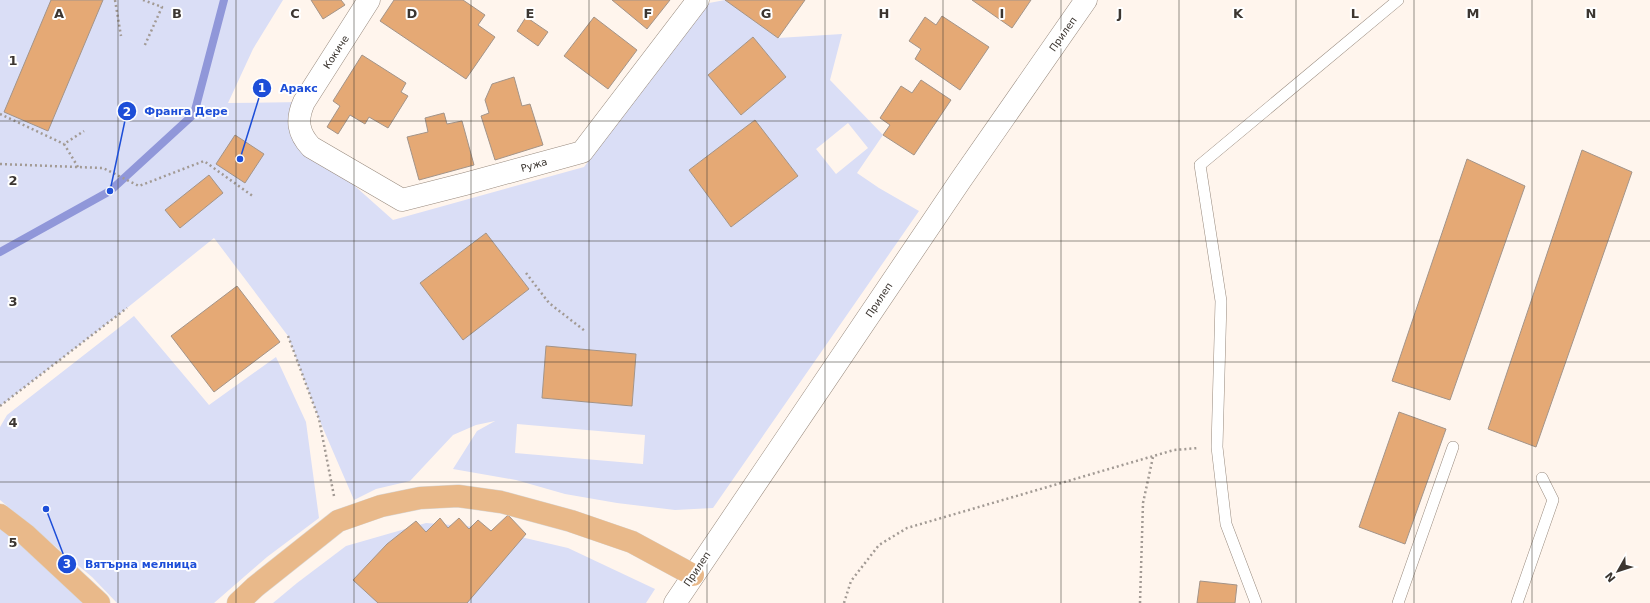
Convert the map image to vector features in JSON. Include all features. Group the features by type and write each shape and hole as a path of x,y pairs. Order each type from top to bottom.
{"main road":[{"path":"238,603 255,587 338,520 381,506 420,498 458,496 502,502 571,520 632,542 693,575"},
{"path":"0,515 26,535 99,603"}],"street":[{"name":"Кокиче","path":"311,147 304,140 300,131 298,121 300,111 304,102 369,0"},
{"name":"Ружа","path":"311,147 402,200 582,152 698,0"},
{"name":"Прилеп","path":"675,603 960,181 1086,0"}],"lane":[{"path":"1256,603 1226,524 1217,447 1221,301 1200,165 1398,0"},
{"path":"1398,603 1453,447"},
{"path":"1517,603 1553,500 1542,478"}],"path":[{"path":"115,0 121,36"},
{"path":"143,0 162,7 144,47"},
{"path":"0,114 64,144 78,167"},
{"path":"64,144 84,131"},
{"path":"0,164 103,168 139,186 204,161 254,197"},
{"path":"526,273 549,303 585,331"},
{"path":"0,406 127,308"},
{"path":"288,336 319,419 338,520"},
{"path":"844,603 850,581 879,545 908,528 1174,450 1217,447"},
{"path":"1140,603 1143,503 1153,456"}],"shaded area":[{"path":"0,0 283,0 253,49 228,103 304,102 311,147 393,220 584,167 709,3 725,0 778,38 842,34 830,80 883,135 857,173 879,188 919,211 713,508 675,510 617,503 565,494 516,480 453,469 477,431 495,421 476,425 453,435 410,481 376,489 354,500 319,419 288,336 214,238 127,308 0,406","holes":["753,37 786,77 741,115 708,75","755,120 798,176 731,227 689,170","848,123 868,148 836,174 816,149","486,233 529,289 463,339 421,283","546,347 636,354 632,406 542,398","517,424 645,435 643,464 515,453"]},
{"path":"134,316 209,405 276,357 306,422 319,518 267,557 214,603 117,603 92,577 0,500 0,427 7,415"},
{"path":"0,515 99,603 0,603"},
{"path":"426,523 478,527 568,548 655,589 646,603 273,603 346,546"}],"building":[{"path":"51,0 103,0 48,131 4,112"},
{"path":"311,0 341,0 345,5 323,19"},
{"path":"394,0 463,0 485,15 478,25 495,37 466,79 380,21"},
{"path":"612,0 670,0 647,29"},
{"path":"725,0 805,0 778,38"},
{"path":"972,0 1031,0 1012,28"},
{"path":"942,16 989,47 960,90 915,59 921,49 909,41 925,17 936,25"},
{"path":"526,17 548,32 538,46 517,31"},
{"path":"594,17 637,50 608,89 564,56"},
{"path":"753,37 786,77 741,115 708,75"},
{"path":"362,55 406,83 401,92 408,96 388,128 369,117 365,124 350,115 338,134 327,127 340,106 333,101"},
{"path":"514,77 522,106 530,104 543,145 495,160 481,116 489,113 485,100 492,84"},
{"path":"921,80 951,100 914,155 883,135 890,125 880,118 901,86 912,93"},
{"path":"444,113 447,124 462,121 474,165 419,180 407,137 428,132 425,118"},
{"path":"755,120 798,176 731,227 689,170"},
{"path":"235,135 264,154 245,183 216,164"},
{"path":"1582,150 1632,172 1536,447 1488,429"},
{"path":"1467,159 1525,186 1450,400 1392,381"},
{"path":"209,175 223,193 180,228 165,210"},
{"path":"486,233 529,289 463,340 420,283"},
{"path":"237,286 280,342 214,392 171,336"},
{"path":"546,346 636,354 632,406 542,398"},
{"path":"1399,412 1446,429 1405,544 1359,527"},
{"path":"508,515 526,534 467,603 378,603 353,580 387,544 416,521 426,532 440,518 448,528 459,518 469,529 478,520 491,531"},
{"path":"1200,581 1237,585 1235,603 1197,603"}],"waterway":[{"path":"0,252 110,191 194,114 224,0"}],"place":[{"name":"Аракс","path":"240,159"},
{"name":"Франга Дере","path":"110,191"},
{"name":"Вятърна мелница","path":"46,509"}]}
